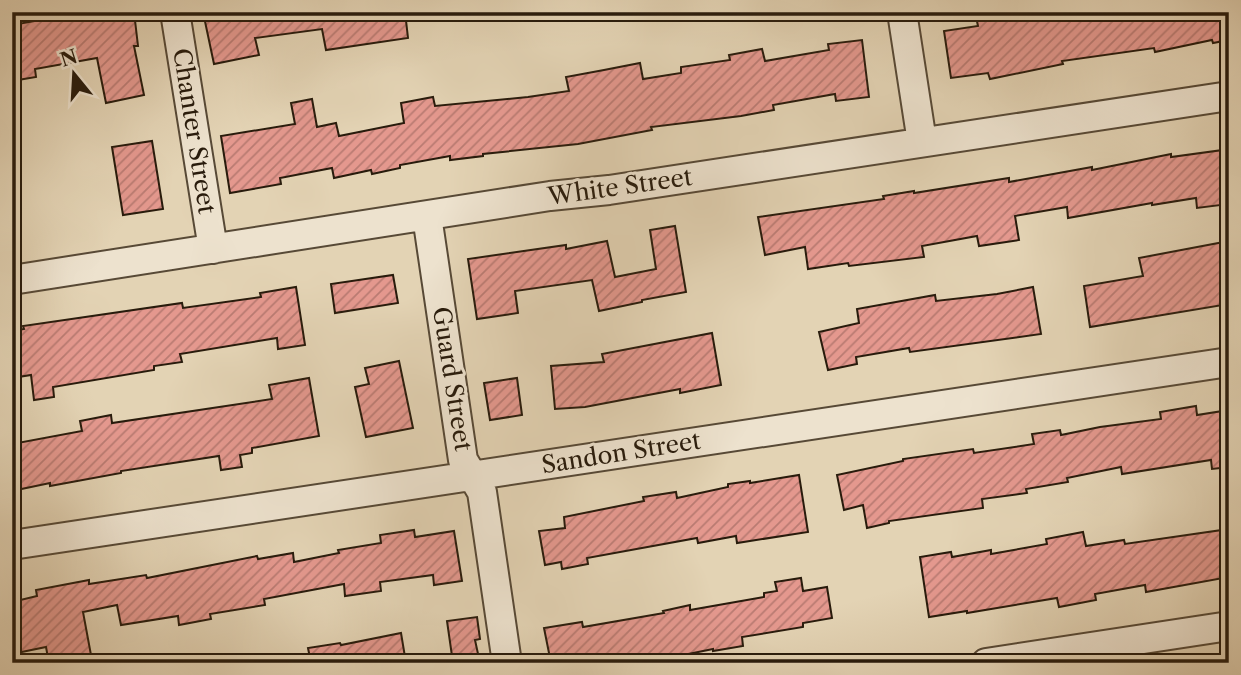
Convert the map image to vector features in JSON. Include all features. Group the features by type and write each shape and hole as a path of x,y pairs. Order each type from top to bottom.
{"street":[{"name":"Chanter Street","path":"175,12 213,249"},
{"path":"902,12 922,142"},
{"name":"White Street","path":"12,280 1229,96"},
{"name":"Guard Street","path":"427,216 463,460 482,492 507,663"},
{"name":"Sandon Street","path":"12,545 1229,362"},
{"path":"988,663 1229,626"}],"building":[{"path":"34,12 134,12 138,46 134,46 144,95 106,103 97,58 35,69 36,77 12,81 12,25 35,21"},
{"path":"203,12 405,12 408,38 326,50 322,29 255,38 259,55 214,64"},
{"path":"975,12 1229,12 1229,40 1213,43 1212,40 1155,52 1154,48 1062,61 1063,64 990,79 988,73 951,78 944,31 978,26"},
{"path":"862,40 869,97 836,101 835,94 773,105 774,110 741,116 651,127 652,130 578,144 450,160 450,156 400,165 400,168 372,174 371,170 334,178 332,168 280,178 281,184 230,193 221,136 295,124 291,103 312,99 317,127 336,123 339,136 404,123 401,103 433,97 435,106 528,97 569,91 566,77 640,63 643,79 681,73 681,67 730,60 729,55 762,49 765,61 829,50 828,44"},
{"path":"152,141 163,209 123,215 112,147"},
{"path":"1223,150 1229,204 1197,208 1196,198 1068,218 1067,207 1015,216 1019,240 979,246 977,236 922,246 924,257 849,266 848,263 808,269 805,247 765,255 758,217 884,199 883,196 914,191 1009,178 1009,182 1092,167 1092,170 1171,154 1171,157"},
{"path":"675,226 686,292 599,311 592,280 515,291 518,313 477,319 468,259 566,245 566,249 607,241 615,277 656,269 650,230"},
{"path":"1229,241 1229,304 1090,327 1084,286 1143,276 1139,258"},
{"path":"393,275 398,303 335,313 331,284"},
{"path":"296,287 305,345 278,349 277,338 180,354 182,362 154,366 154,370 53,387 54,397 34,400 31,375 12,378 12,331 24,329 23,326 182,303 183,308 261,297 260,293"},
{"path":"1033,287 1041,334 910,352 909,348 856,357 857,364 828,370 819,332 859,323 857,309 935,295 936,301"},
{"path":"712,333 721,385 680,393 680,389 585,407 555,409 551,366 604,362 602,354"},
{"path":"399,361 413,428 366,437 355,387 369,384 365,368"},
{"path":"309,378 319,436 252,448 252,453 240,455 242,467 221,470 219,456 12,491 12,444 82,431 80,421 111,415 112,423 272,399 269,385"},
{"path":"517,378 522,415 490,420 484,383"},
{"path":"1196,406 1197,415 1229,410 1229,467 1212,469 1211,460 1122,474 1121,467 1067,478 1068,482 1026,489 1027,493 982,499 983,508 889,521 867,528 863,505 844,510 837,475 903,459 973,449 974,453 1034,444 1032,434 1060,430 1061,435 1161,419 1160,412"},
{"path":"799,475 808,532 737,543 736,536 698,543 697,538 587,558 588,564 562,569 561,562 545,565 539,531 565,528 564,517 644,501 643,497 676,492 677,498 728,487 728,484"},
{"path":"1229,529 1229,577 1146,592 1145,585 1095,594 1096,600 1059,607 1057,598 929,617 920,557 951,552 952,557 991,550 991,554 1047,544 1046,539 1083,532 1086,546 1124,540 1125,544"},
{"path":"414,530 415,537 454,531 462,581 434,585 433,575 380,582 381,591 345,596 344,584 264,599 265,605 210,614 211,619 179,625 178,616 121,625 117,605 83,612 91,655 49,663 46,647 12,654 12,602 37,596 36,590 89,580 89,584 146,575 147,578 257,556 258,559 293,553 294,562 339,553 338,550 381,543 380,535"},
{"path":"801,578 803,591 827,587 832,618 803,623 803,627 742,637 743,646 713,649 644,663 551,663 544,628 582,622 583,627 664,613 663,611 690,605 690,610 764,597 764,593 777,591 775,582"},
{"path":"477,617 480,639 475,640 480,663 453,663 447,621"},
{"path":"401,633 406,663 311,663 308,648 341,645"}]}
